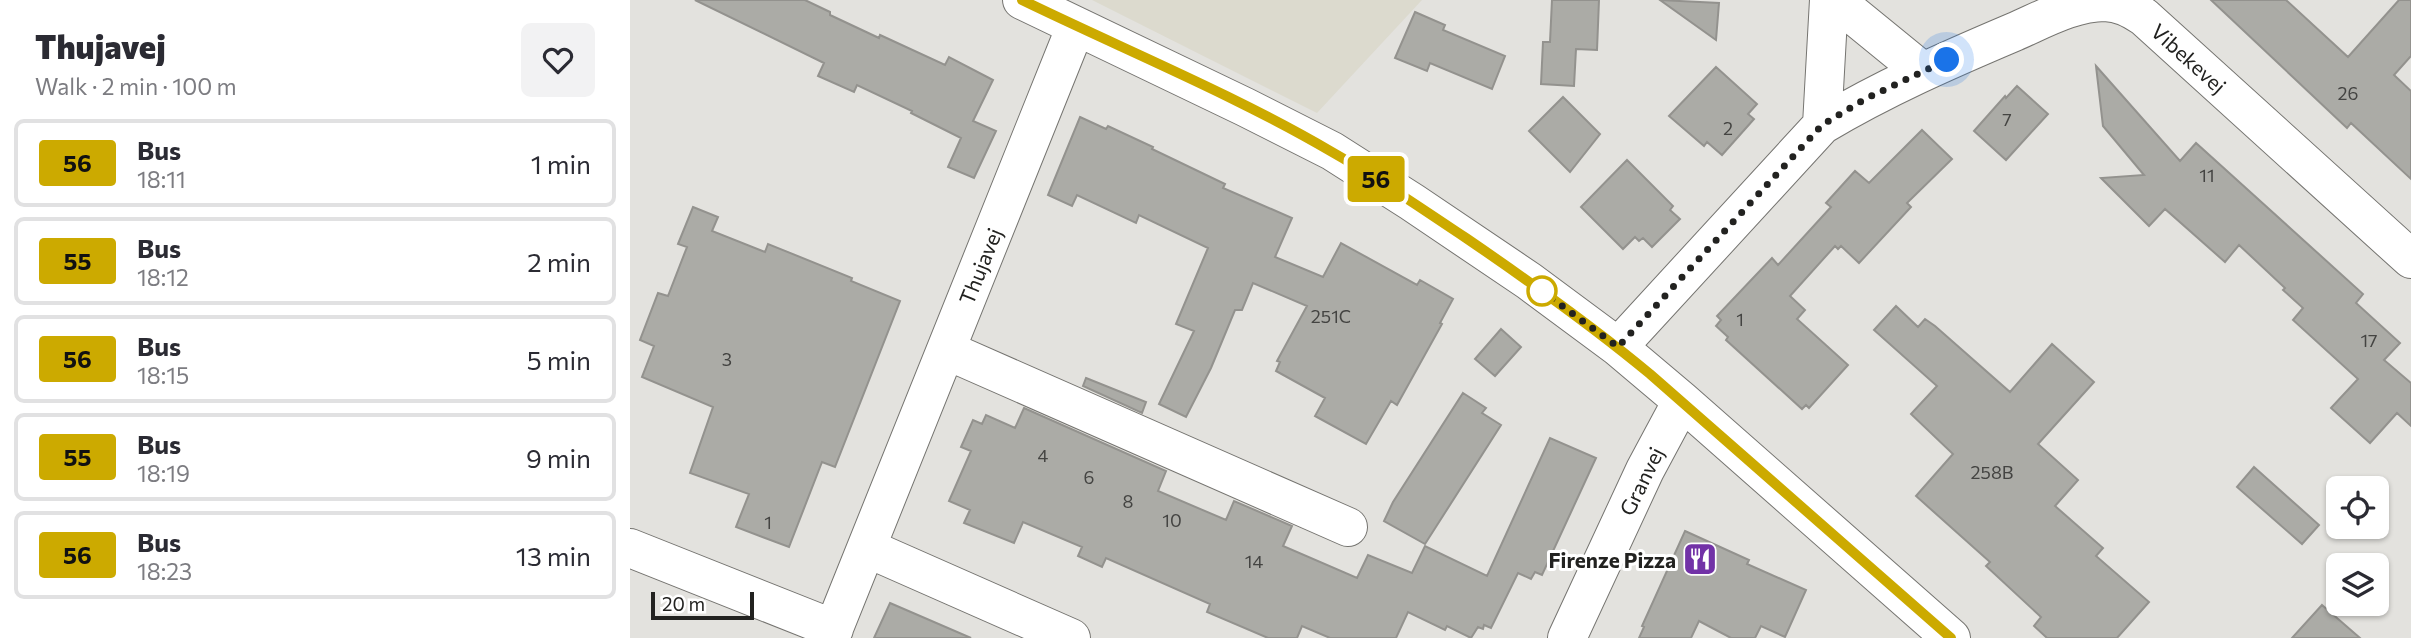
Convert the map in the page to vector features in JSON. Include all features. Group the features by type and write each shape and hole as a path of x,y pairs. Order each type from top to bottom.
{"street":[{"path":"1022,0 1245,107 1332,152 1518,274 1618,347 1951,638"},
{"path":"1822,125 1829,0"},
{"path":"1835,0 1922,71"},
{"name":"Vibekevej","path":"1618,347 1822,125 1865,99 1922,71 2072,8 2103,2 2125,2 2144,17 2411,259"},
{"name":"Thujavej","path":"630,548 832,634 1076,26"},
{"path":"946,351 1348,527"},
{"name":"Granvej","path":"1567,638 1645,470 1682,401"},
{"path":"867,548 1071,638"}],"shaded area":[{"path":"1092,0 1422,0 1317,113"}],"building":[{"path":"695,0 805,0 879,38 880,35 945,65 949,57 993,80 973,121 996,131 974,178 948,167 961,138 857,85 854,92 818,76 824,63"},
{"path":"1552,0 1599,0 1597,50 1576,49 1574,86 1541,84 1543,42 1550,42"},
{"path":"1660,0 1719,3 1716,40"},
{"path":"2211,0 2286,0 2348,57 2399,0 2411,0 2411,56 2394,75 2411,91 2411,179 2351,123 2347,128"},
{"path":"1415,12 1445,25 1443,30 1505,56 1492,89 1430,63 1427,71 1395,58"},
{"path":"2096,66 2180,161 2196,143 2363,294 2356,303 2400,343 2384,360 2411,383 2411,426 2397,413 2370,443 2331,408 2358,379 2293,320 2303,308 2283,290 2285,288 2239,245 2225,262 2165,209 2149,226 2101,178 2144,175 2103,126"},
{"path":"1716,67 1757,104 1748,114 1754,119 1722,155 1707,142 1704,146 1669,116"},
{"path":"2017,86 2048,114 2006,160 1974,131"},
{"path":"1563,97 1600,134 1570,172 1529,131"},
{"path":"1080,117 1106,129 1108,126 1153,147 1152,149 1225,184 1223,188 1292,218 1275,257 1323,277 1341,243 1417,285 1420,280 1453,299 1397,405 1391,401 1366,444 1315,416 1325,398 1276,371 1280,362 1277,361 1307,306 1253,283 1242,310 1235,310 1211,368 1186,417 1159,404 1194,331 1176,324 1208,248 1139,215 1136,223 1077,195 1072,206 1048,195"},
{"path":"1922,130 1952,159 1907,203 1911,207 1859,263 1841,246 1838,249 1835,246 1790,296 1805,310 1797,319 1848,365 1809,408 1806,405 1802,409 1726,340 1728,337 1716,326 1721,320 1717,316 1772,258 1778,265 1831,207 1826,203 1855,171 1869,183"},
{"path":"1627,160 1673,206 1670,210 1680,219 1652,247 1643,238 1639,241 1635,237 1623,249 1581,207"},
{"path":"693,207 718,217 712,231 765,252 768,244 900,301 835,467 822,462 789,547 736,527 749,494 690,473 713,407 642,377 654,346 640,340 658,293 668,296 687,247 678,244"},
{"path":"1896,306 1918,327 1925,319 1935,326 2010,392 2052,344 2094,382 2038,444 2078,480 2055,506 2103,548 2096,556 2149,602 2117,638 2047,638 2034,626 2041,617 1986,566 1990,562 1916,496 1953,454 1911,414 1937,386 1874,330"},
{"path":"1501,329 1521,347 1495,376 1475,359"},
{"path":"1086,378 1146,402 1142,413 1083,386"},
{"path":"1463,393 1486,408 1482,413 1501,425 1425,544 1384,521 1393,502"},
{"path":"1024,408 1166,471 1158,491 1226,520 1234,501 1292,526 1283,546 1357,578 1368,555 1412,573 1425,546 1487,576 1550,438 1596,458 1542,575 1535,572 1531,579 1518,573 1491,628 1484,625 1483,629 1478,627 1471,638 1447,626 1445,630 1408,612 1396,638 1330,638 1302,626 1297,638 1268,638 1207,612 1210,604 1106,558 1102,567 1078,556 1082,547 1023,522 1014,543 964,523 970,510 949,501 971,451 961,447 973,420 982,424 986,415 1015,428"},
{"path":"2254,467 2319,525 2302,544 2237,487"},
{"path":"1685,531 1749,560 1747,564 1806,590 1785,637 1761,626 1755,638 1731,638 1699,621 1691,638 1639,638"},
{"path":"890,603 971,638 874,638"},
{"path":"2322,605 2326,608 2326,616 2335,616 2360,638 2292,638"}],"bus line":[{"name":"56","path":"1022,0 1245,107 1332,152 1529,281 1618,347 1682,401 1951,638"}],"place":[{"name":"Firenze Pizza","path":"1700,559"}],"route":[{"path":"1542,291 1618,347 1822,125 1865,99 1947,60"}]}
